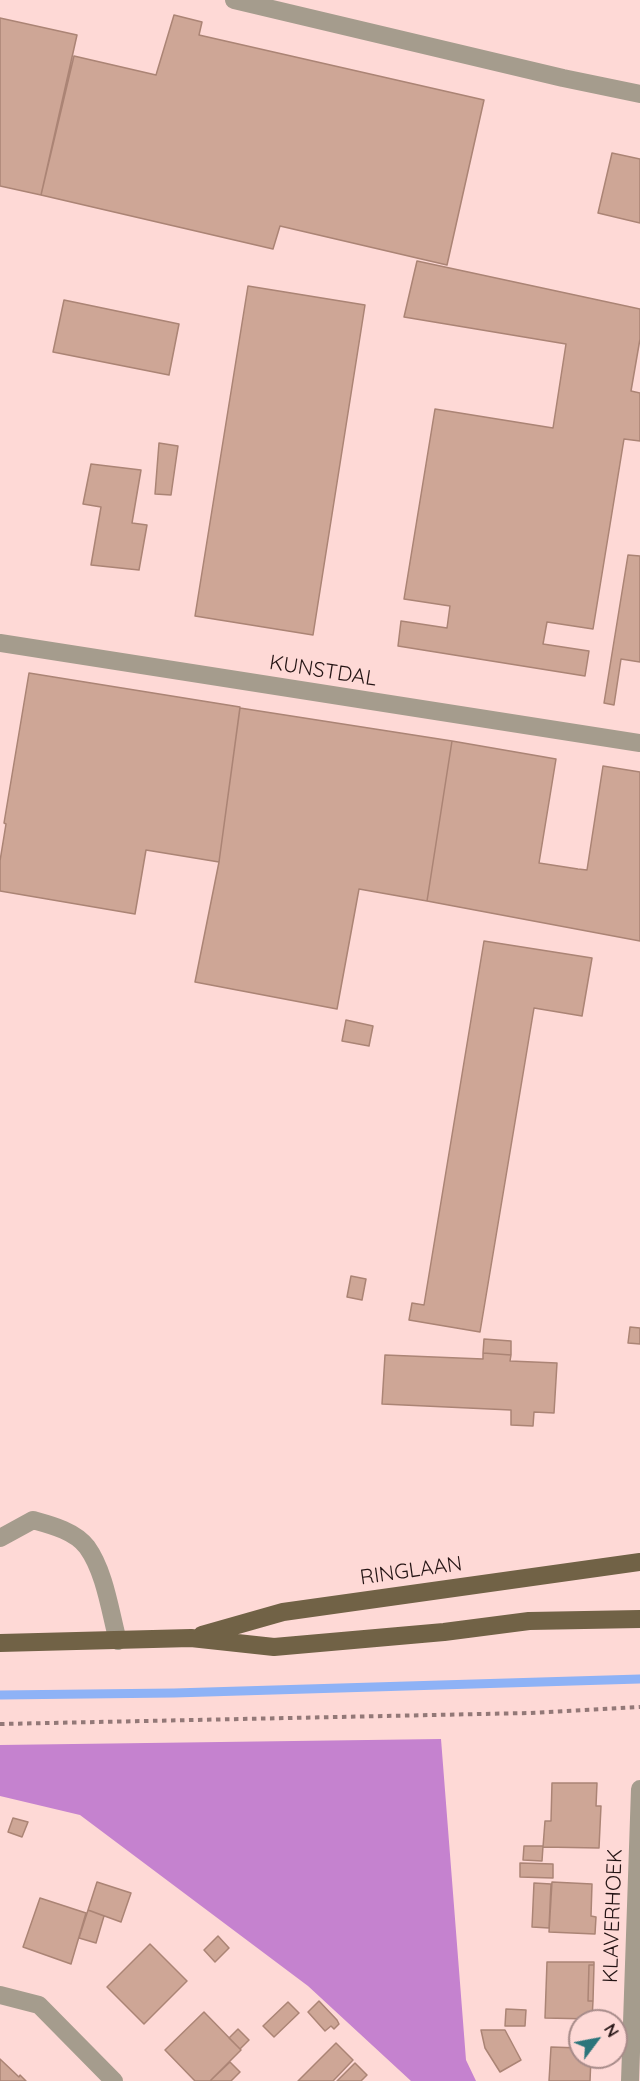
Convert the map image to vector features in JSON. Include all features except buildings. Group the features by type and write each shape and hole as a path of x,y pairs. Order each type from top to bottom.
{"main road":[{"name":"RINGLAAN","path":"191,1638 283,1612 640,1562"},
{"name":"RINGLAAN","path":"0,1643 191,1638 274,1647 444,1632 529,1621 640,1619"}],"street":[{"path":"234,0 562,78 640,94"},
{"name":"KUNSTDAL","path":"0,643 640,743"},
{"path":"0,1538 33,1520 59,1527 86,1546 102,1580 118,1641"},
{"name":"KLAVERHOEK","path":"630,2081 640,1789"},
{"path":"0,1995 39,2005 114,2081"}],"path":[{"path":"0,1724 529,1713 640,1707"}],"shaded area":[{"path":"441,1739 466,2060 476,2081 411,2081 308,1986 80,1815 0,1796 0,1745"}],"waterway":[{"path":"0,1695 174,1693 640,1679"}]}
